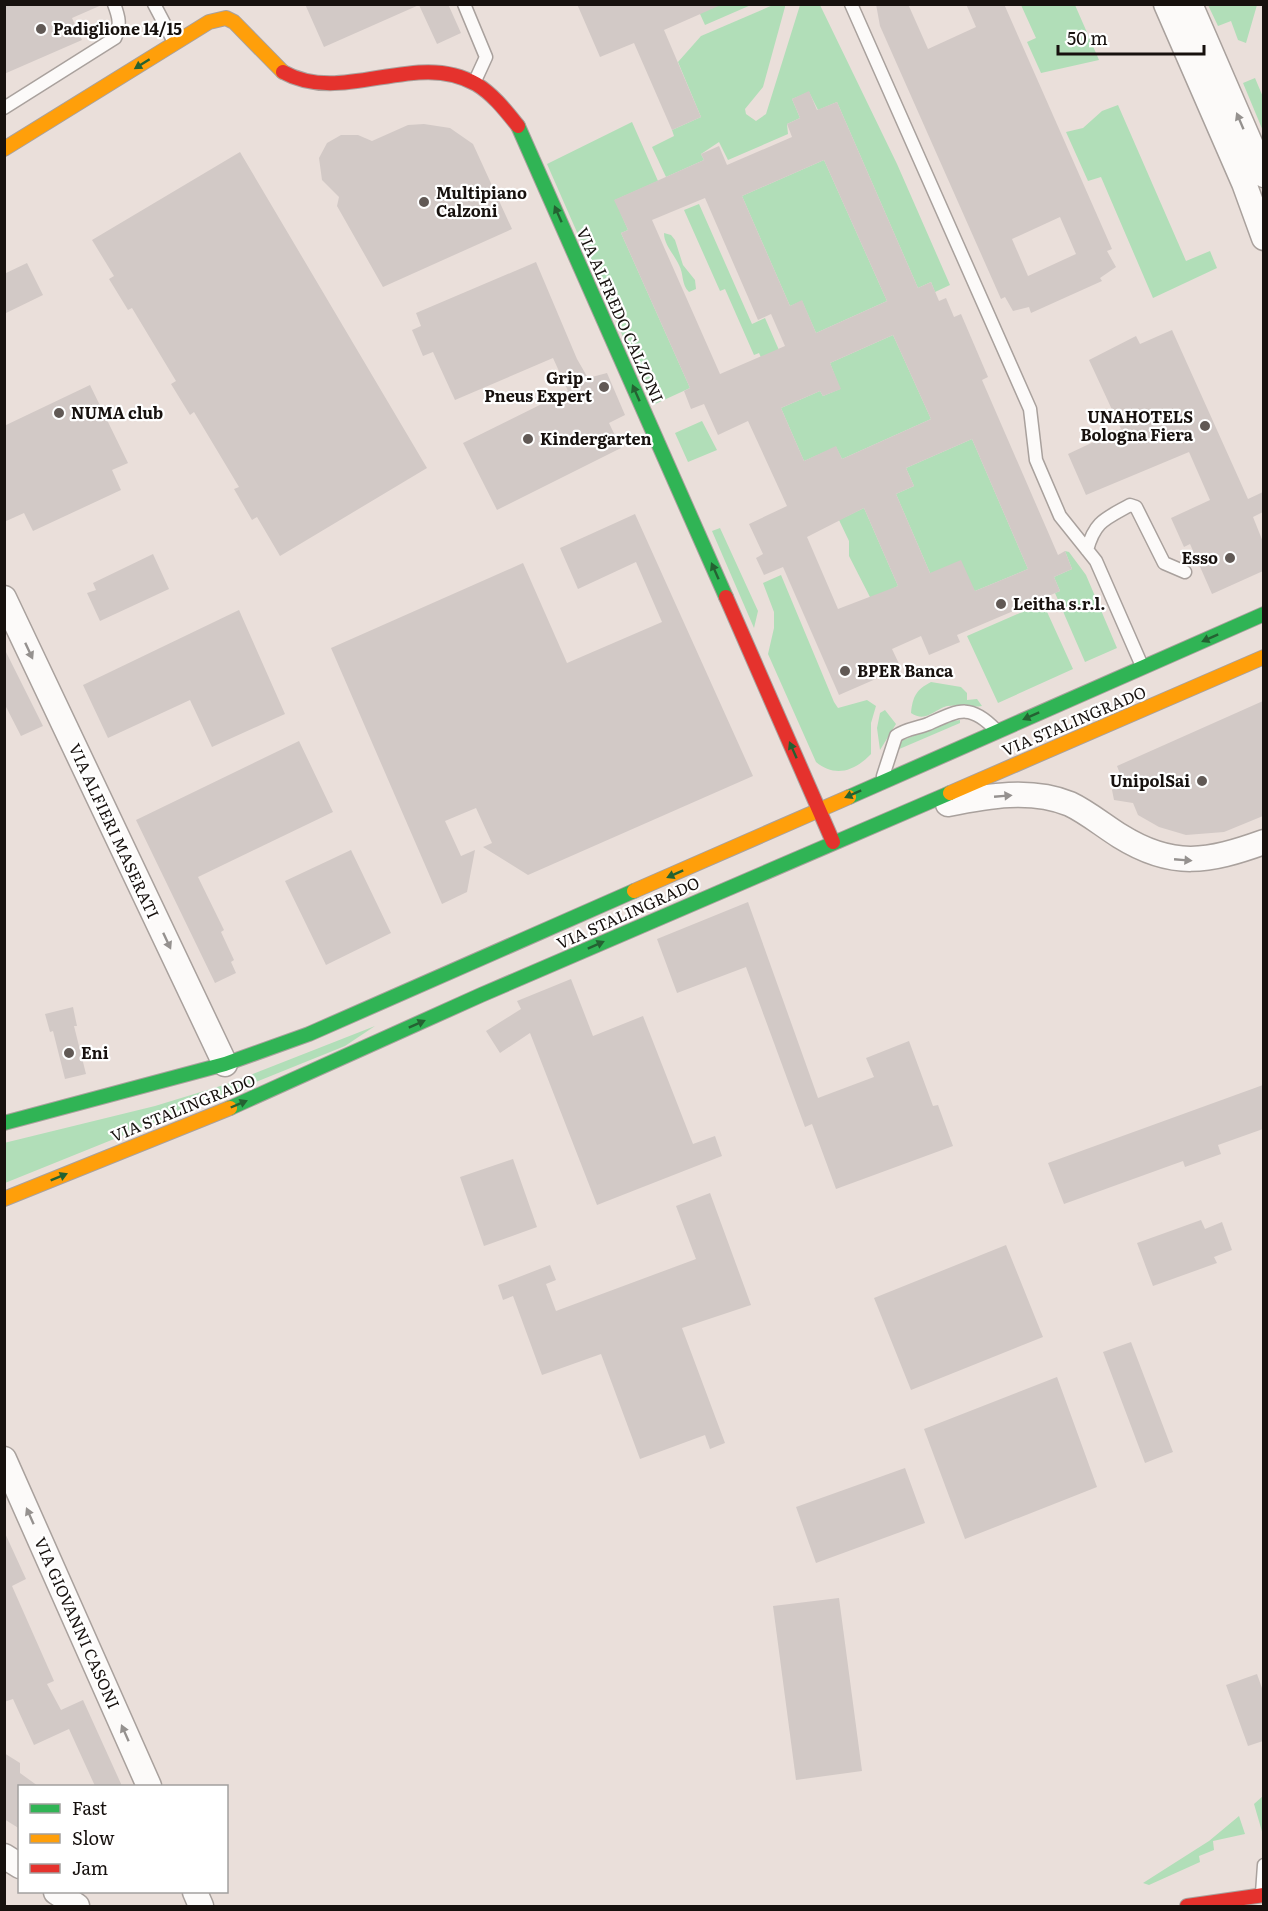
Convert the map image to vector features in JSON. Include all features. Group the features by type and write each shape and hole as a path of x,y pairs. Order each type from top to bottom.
{"main road":[{"name":"VIA ALFREDO CALZONI","path":"175,43 209,21 226,18 238,23 270,61 282,71 314,84 434,73 474,82 489,94 520,129 833,842"},
{"path":"4,149 175,43"},
{"name":"VIA STALINGRADO","path":"4,1123 225,1064 309,1034 1263,614"},
{"name":"VIA STALINGRADO","path":"4,1199 241,1103 833,842 1263,657"},
{"path":"1187,1906 1220,1904 1263,1894"}],"street":[{"path":"1166,4 1244,183 1263,238"},
{"path":"1190,4 1263,175"},
{"name":"VIA ALFIERI MASERATI","path":"4,598 225,1064"},
{"path":"904,812 977,798 1019,794 1071,805 1130,842 1172,859 1204,861 1263,842"},
{"name":"VIA GIOVANNI CASONI","path":"4,1459 148,1785"},
{"path":"4,1856 18,1865"},
{"path":"58,1893 77,1906"}],"lane":[{"path":"4,108 115,38 119,30 119,18 114,4"},
{"path":"154,4 175,43"},
{"path":"464,4 486,57 474,82"},
{"path":"851,4 1030,409 1033,449 1060,516 1095,561 1143,667"},
{"path":"1087,550 1092,532 1101,521 1130,505 1136,507 1164,563 1185,572"},
{"path":"881,782 894,740 900,733 957,711 982,716 996,731"},
{"path":"1263,1865 1263,1894"}],"green space":[{"path":"696,5 751,5 705,25"},
{"path":"773,5 785,5 785,7 763,87 745,109 746,114 756,121 766,114 800,5 820,5 897,164 950,285 935,292 931,282 918,288 837,102 818,110 809,92 792,99 800,118 787,124 788,134 728,160 719,142 701,154 704,160 666,177 652,147 674,136 672,130 701,117 678,62 701,36"},
{"path":"1021,5 1075,5 1099,60 1041,73 1027,42 1036,38"},
{"path":"1208,5 1257,5 1246,43 1238,40 1231,21 1218,26"},
{"path":"1255,78 1263,97 1263,131 1243,83"},
{"path":"1118,105 1186,261 1210,251 1217,268 1153,298 1101,177 1088,181 1066,132 1083,128 1102,111"},
{"path":"632,122 658,181 615,200 628,230 621,233 690,388 653,405 547,164"},
{"path":"824,160 887,301 816,333 802,301 790,306 742,196"},
{"path":"699,204 752,324 765,318 785,364 767,371 759,353 754,355 725,289 720,291 684,210"},
{"path":"664,233 671,235 675,240 683,265 695,280 696,289 689,292 686,289 681,268 667,245"},
{"path":"893,335 931,419 842,459 836,447 804,461 781,408 820,391 823,396 840,389 830,363"},
{"path":"702,421 717,450 688,462 675,433"},
{"path":"972,439 1028,569 975,591 930,573 896,494 914,486 906,468"},
{"path":"864,508 898,586 871,599 849,556 849,541 839,520"},
{"path":"720,528 758,611 754,628 712,531"},
{"path":"1065,551 1069,552 1086,575 1117,648 1085,662 1055,593 1060,591 1054,577 1072,569"},
{"path":"781,575 838,708 867,700 876,706 871,723 871,754 852,768 830,770 816,762 768,654 774,628 774,612 763,583"},
{"path":"1043,603 1073,669 998,703 967,636"},
{"path":"931,682 961,687 967,693 967,700 977,699 982,706 947,706 929,715 916,716 911,713 916,694"},
{"path":"885,710 896,724 880,750 877,728 880,713"},
{"path":"960,720 960,723 897,750 901,741 947,722"},
{"path":"375,1026 345,1046 5,1183 4,1143 155,1106 227,1084"},
{"path":"1263,1796 1263,1835 1254,1804"},
{"path":"1239,1816 1245,1834 1213,1841 1214,1850 1199,1856 1200,1862 1149,1885 1143,1883 1209,1841"}],"building":[{"name":"Padiglione 14/15","path":"4,4 104,4 72,18 82,40 4,74"},
{"path":"305,4 448,4 461,33 437,44 419,5 324,47"},
{"path":"577,4 723,4 664,30 701,117 672,130 634,43 600,57"},
{"path":"876,4 908,4 928,49 976,27 966,4 1004,4 1112,249 1107,251 1116,267 1100,278 1102,281 1031,313 1029,307 1013,311 1005,297 1001,299 880,26","holes":["1060,217 1076,254 1028,276 1012,239"]},
{"path":"809,91 817,110 837,102 918,288 931,282 939,301 946,298 954,317 961,314 988,377 982,380 1058,555 1065,551 1072,569 1054,577 1060,591 957,635 960,642 929,655 921,636 892,649 901,668 839,695 783,567 764,575 756,558 763,554 749,524 787,506 748,421 718,435 704,404 691,409 684,391 690,388 621,233 628,230 614,200 704,160 701,154 719,146 727,165 792,137 787,124 800,118 792,99","holes":["824,160 887,301 816,333 802,300 790,306 742,196","705,198 758,320 771,314 785,346 720,374 652,220","893,335 931,419 842,459 836,446 804,461 781,408 820,391 823,396 841,389 830,363","972,439 1028,569 975,591 961,560 930,573 896,494 914,486 906,468","864,508 898,586 838,609 807,537"]},
{"name":"Multipiano Calzoni","path":"424,124 450,128 473,144 512,229 383,287 337,206 339,197 322,180 319,158 327,143 341,135 358,135 372,141 408,125"},
{"path":"240,152 427,468 280,556 257,517 252,520 234,489 239,487 194,412 190,415 171,384 176,381 132,308 128,310 109,279 114,276 92,240"},
{"path":"536,262 577,359 588,378 607,373 625,415 609,423 621,448 497,510 463,443 568,391 553,358 455,400 433,352 423,356 412,330 421,326 416,313"},
{"path":"27,263 43,295 4,314 4,274"},
{"path":"1172,330 1248,499 1263,492 1263,512 1253,517 1263,542 1263,571 1212,594 1190,544 1184,547 1171,518 1210,500 1189,452 1086,495 1068,454 1121,429 1089,360 1136,336 1140,344"},
{"path":"90,385 128,463 112,470 121,490 33,531 24,513 4,522 4,426"},
{"path":"635,514 753,776 528,875 483,847 492,843 476,808 445,821 461,856 475,850 467,892 442,904 331,648 523,563 567,663 662,622 636,562 578,589 560,548"},
{"path":"153,554 169,589 100,621 87,593 96,590 93,583"},
{"path":"239,610 285,714 212,747 190,700 108,738 83,685"},
{"path":"4,648 43,726 21,736 4,703"},
{"path":"1263,701 1263,816 1224,832 1186,835 1159,827 1138,815 1133,803 1114,800 1112,790 1122,779 1117,766"},
{"path":"299,741 333,812 198,877 224,930 221,932 234,960 231,962 236,973 215,983 136,820"},
{"path":"351,850 391,933 326,965 285,881"},
{"path":"748,902 818,1098 874,1077 866,1058 909,1041 933,1106 938,1105 953,1146 836,1189 812,1124 805,1127 746,967 677,993 657,939"},
{"path":"571,979 593,1036 643,1016 693,1144 715,1136 722,1156 597,1205 530,1033 500,1053 486,1031 521,1009 517,1001"},
{"name":"Eni","path":"73,1007 77,1026 74,1026 86,1074 65,1079 53,1031 50,1032 45,1014"},
{"path":"1263,1085 1263,1129 1218,1145 1221,1154 1185,1167 1183,1161 1064,1204 1048,1163"},
{"path":"513,1159 537,1227 484,1246 460,1177"},
{"path":"710,1193 751,1305 682,1328 725,1443 710,1449 705,1435 640,1459 601,1354 542,1375 513,1296 503,1300 498,1285 550,1265 556,1280 546,1284 556,1311 696,1259 676,1206"},
{"path":"1201,1220 1205,1229 1222,1222 1232,1250 1214,1257 1217,1263 1153,1286 1137,1243"},
{"path":"1006,1245 1043,1337 911,1390 874,1298"},
{"path":"1131,1342 1173,1452 1145,1463 1103,1352"},
{"path":"1057,1377 1097,1487 965,1539 924,1429"},
{"path":"905,1468 925,1523 816,1563 796,1507"},
{"path":"4,1531 26,1579 12,1586 54,1681 47,1684 61,1710 83,1700 122,1785 95,1785 69,1729 34,1745 13,1699 4,1702"},
{"path":"839,1598 862,1771 796,1780 773,1606"},
{"path":"1257,1674 1263,1691 1263,1741 1248,1746 1226,1685"},
{"path":"4,1753 20,1763 20,1773 37,1785 18,1785 18,1828 4,1819"}],"traffic: fast":[{"path":"518,126 726,597"},
{"path":"849,797 1264,614"},
{"path":"230,1108 481,995 950,793"},
{"path":"4,1123 225,1064 309,1034 634,891"}],"traffic: slow":[{"path":"4,149 209,22 226,18 234,22 283,72"},
{"path":"950,793 1264,657"},
{"path":"634,891 849,797"},
{"path":"4,1199 230,1108"}],"traffic: jam":[{"path":"283,72 306,81 330,83 429,72 453,75 482,88 499,103 518,126"},
{"path":"726,597 833,842"},
{"path":"1187,1906 1264,1895"}],"place":[{"name":"Padiglione 14/15","path":"41,29"},
{"name":"Multipiano Calzoni","path":"424,202"},
{"name":"Grip - Pneus Expert","path":"604,387"},
{"name":"NUMA club","path":"59,413"},
{"name":"UNAHOTELS Bologna Fiera","path":"1205,426"},
{"name":"Kindergarten","path":"528,439"},
{"name":"Esso","path":"1230,558"},
{"name":"Leitha s.r.l.","path":"1001,604"},
{"name":"BPER Banca","path":"845,671"},
{"name":"UnipolSai","path":"1202,781"},
{"name":"Eni","path":"69,1053"}]}
